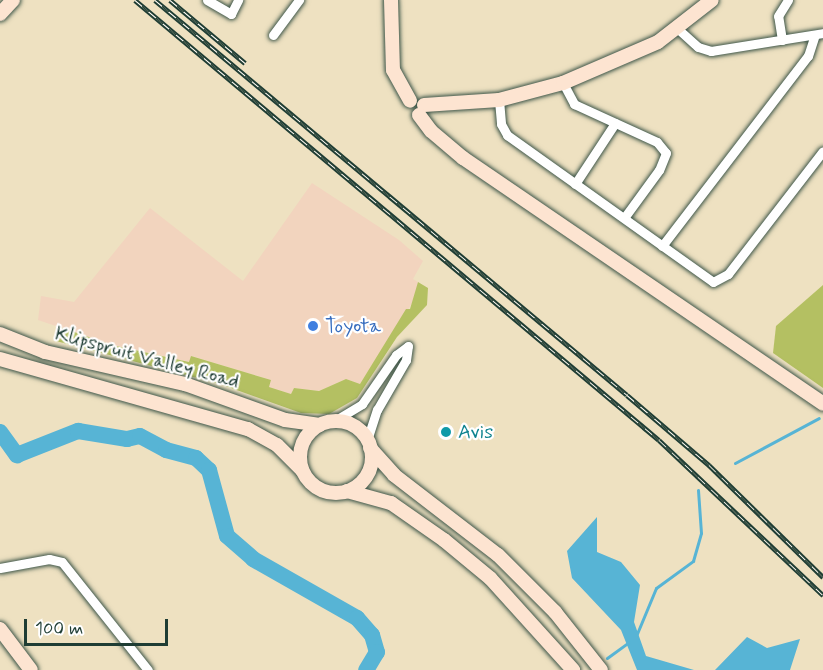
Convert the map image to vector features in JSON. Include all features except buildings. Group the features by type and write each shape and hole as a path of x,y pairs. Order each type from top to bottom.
{"main road":[{"path":"0,14 13,0"},
{"path":"391,0 393,70 410,101 420,99 431,131 463,158 823,404"},
{"path":"422,110 499,100 563,83 637,53 678,30 712,0"},
{"name":"Klipspruit Valley Road","path":"0,334 45,352 185,384 285,420 327,423"},
{"name":"Klipspruit Valley Road","path":"0,358 248,429 277,445 302,470"},
{"path":"573,670 490,578 444,540 391,503 347,491 318,488 302,470 302,444 327,423 354,426 394,475 506,562 555,612 601,670"},
{"path":"347,491 367,474 369,444"},
{"path":"0,629 31,670"}],"street":[{"path":"207,0 228,14 234,13 238,0"},
{"path":"273,35 299,0"},
{"path":"782,40 778,16 788,0"},
{"path":"678,30 698,47 711,51 819,34"},
{"path":"662,246 808,56 819,34"},
{"path":"563,83 574,104 657,142 666,153 659,170 624,218"},
{"path":"499,100 504,133 709,280 722,280 823,151"},
{"path":"575,184 615,123"},
{"path":"327,423 362,404 396,355 408,346 406,360 375,416 369,444"},
{"path":"0,568 49,559 62,561 148,670"}],"shaded area":[{"path":"312,183 399,240 423,261 413,279 418,282 416,297 360,384 346,379 319,391 294,388 291,394 269,387 271,380 192,356 190,362 112,345 38,320 41,296 74,302 150,208 243,281"}],"green space":[{"path":"418,282 428,288 427,305 397,337 357,398 329,414 301,413 220,384 56,341 60,327 112,345 189,362 191,356 271,380 269,387 291,394 294,388 319,391 346,379 360,384 406,309 410,309"},
{"path":"823,285 823,388 773,353 776,326"}],"water":[{"path":"597,517 597,552 621,562 640,585 634,622 646,656 694,670 637,670 621,630 572,578 567,551"},
{"path":"747,637 767,648 800,639 790,670 715,670"}],"waterway":[{"path":"735,463 819,418"},
{"path":"0,432 17,455 78,431 127,439 140,436 166,450 196,458 209,470 227,536 253,559 357,618 372,635 377,652 366,670"},
{"path":"636,636 656,588 693,561 701,533 698,490"},
{"path":"607,658 629,642"}],"railway":[{"path":"135,0 659,440 823,595"},
{"path":"155,0 709,465 823,577"},
{"path":"170,0 245,63"}],"place":[{"name":"Toyota","path":"313,326"},
{"name":"Avis","path":"446,432"}]}
